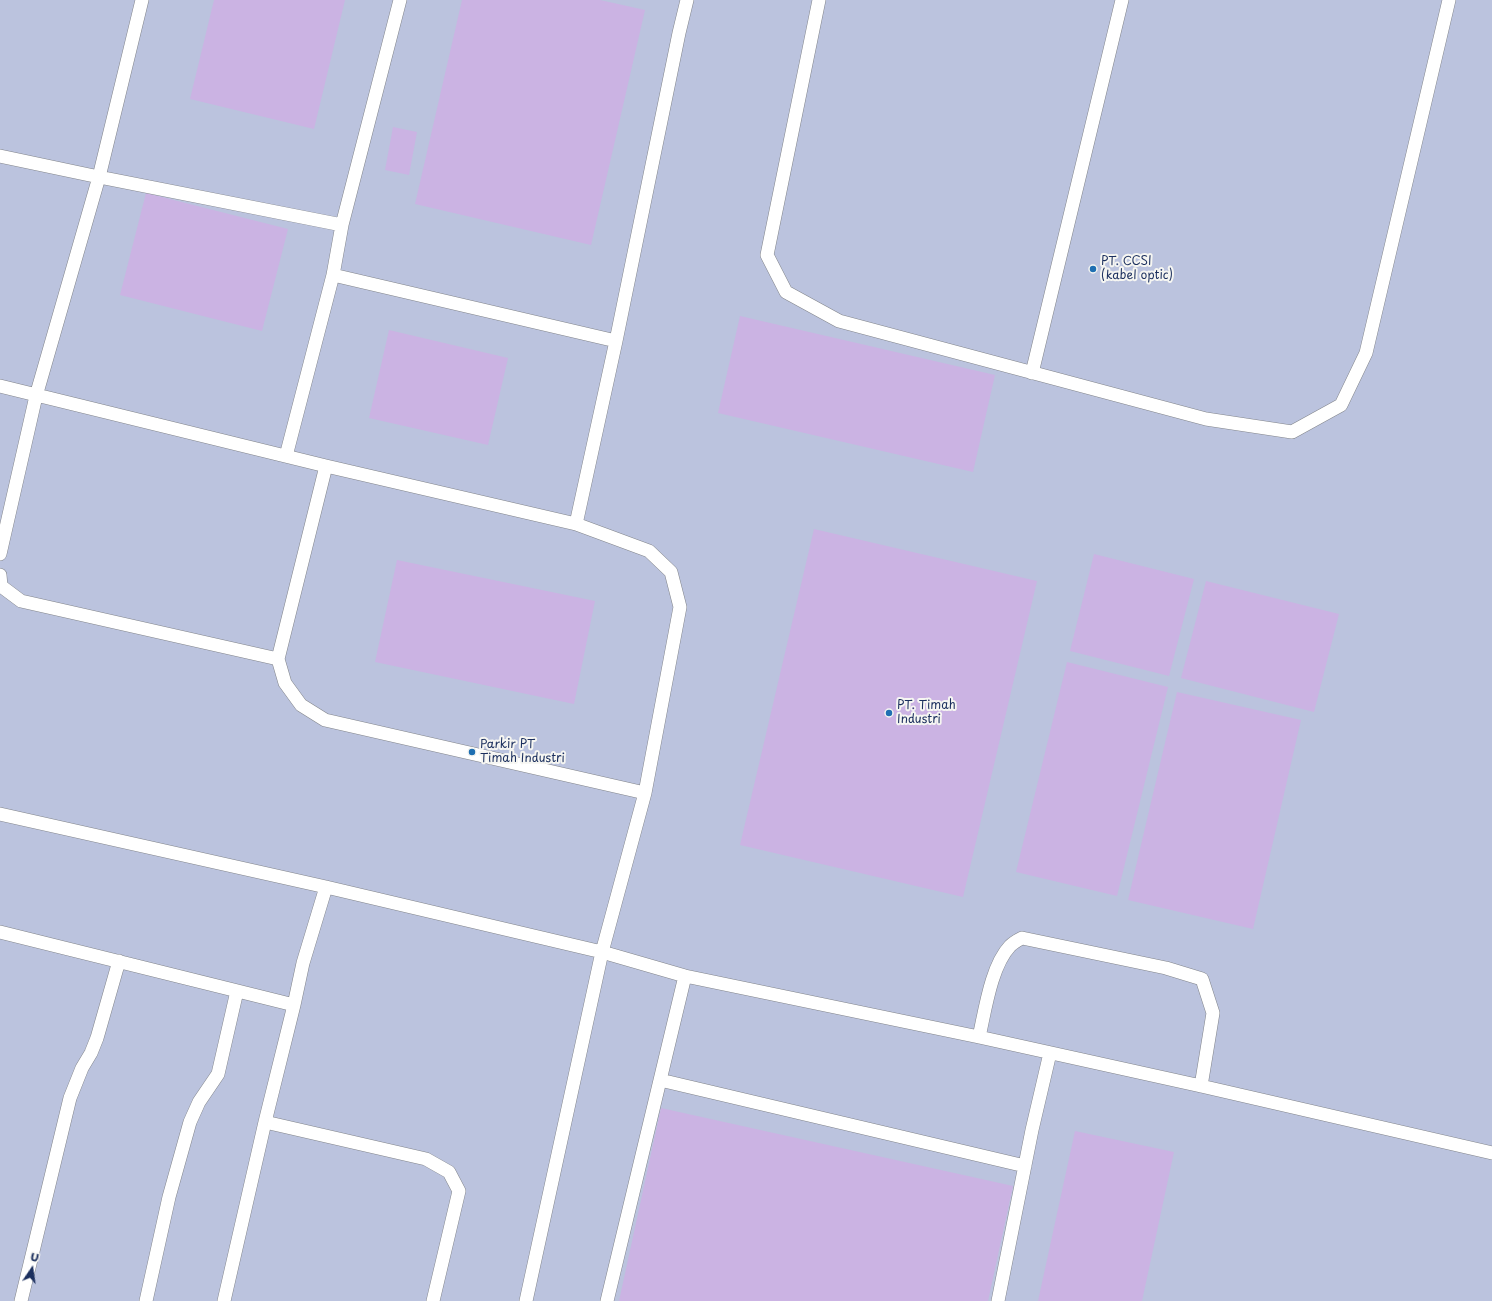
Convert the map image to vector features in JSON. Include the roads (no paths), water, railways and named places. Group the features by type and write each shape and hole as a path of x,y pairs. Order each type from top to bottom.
{"lane":[{"path":"0,554 36,396 99,177 142,0"},
{"path":"286,456 333,275 342,225 400,0"},
{"path":"576,524 616,341 687,0"},
{"path":"819,0 767,255 786,292 839,321 1206,419 1292,432 1341,405 1366,353 1449,0"},
{"path":"1032,373 1122,0"},
{"path":"0,156 342,225"},
{"path":"333,275 616,341"},
{"path":"0,386 326,466 576,524 649,551 671,572 680,607 645,793 602,952 526,1301"},
{"path":"326,466 278,659 286,683 301,705 325,720 645,793"},
{"path":"0,575 1,586 21,601 278,659"},
{"path":"0,814 326,887 602,952 685,976 978,1037 1201,1086 1492,1153"},
{"path":"224,1301 303,963 326,887"},
{"path":"0,932 294,1005"},
{"path":"978,1037 990,989 1001,958 1010,945 1022,938 1166,968 1202,979 1213,1013 1201,1086"},
{"path":"21,1301 70,1098 82,1068 91,1053 97,1038 119,961"},
{"path":"607,1301 685,976"},
{"path":"146,1301 169,1197 188,1130 199,1102 218,1074 236,991"},
{"path":"998,1301 1025,1166 1050,1053"},
{"path":"660,1080 1025,1166"},
{"path":"265,1122 426,1158 449,1172 459,1191 433,1301"}],"place":[{"name":"PT. CCSI (kabel optic)","path":"1093,269"},
{"name":"PT. Timah Industri","path":"889,713"},
{"name":"Parkir PT Timah Industri","path":"472,752"}]}
